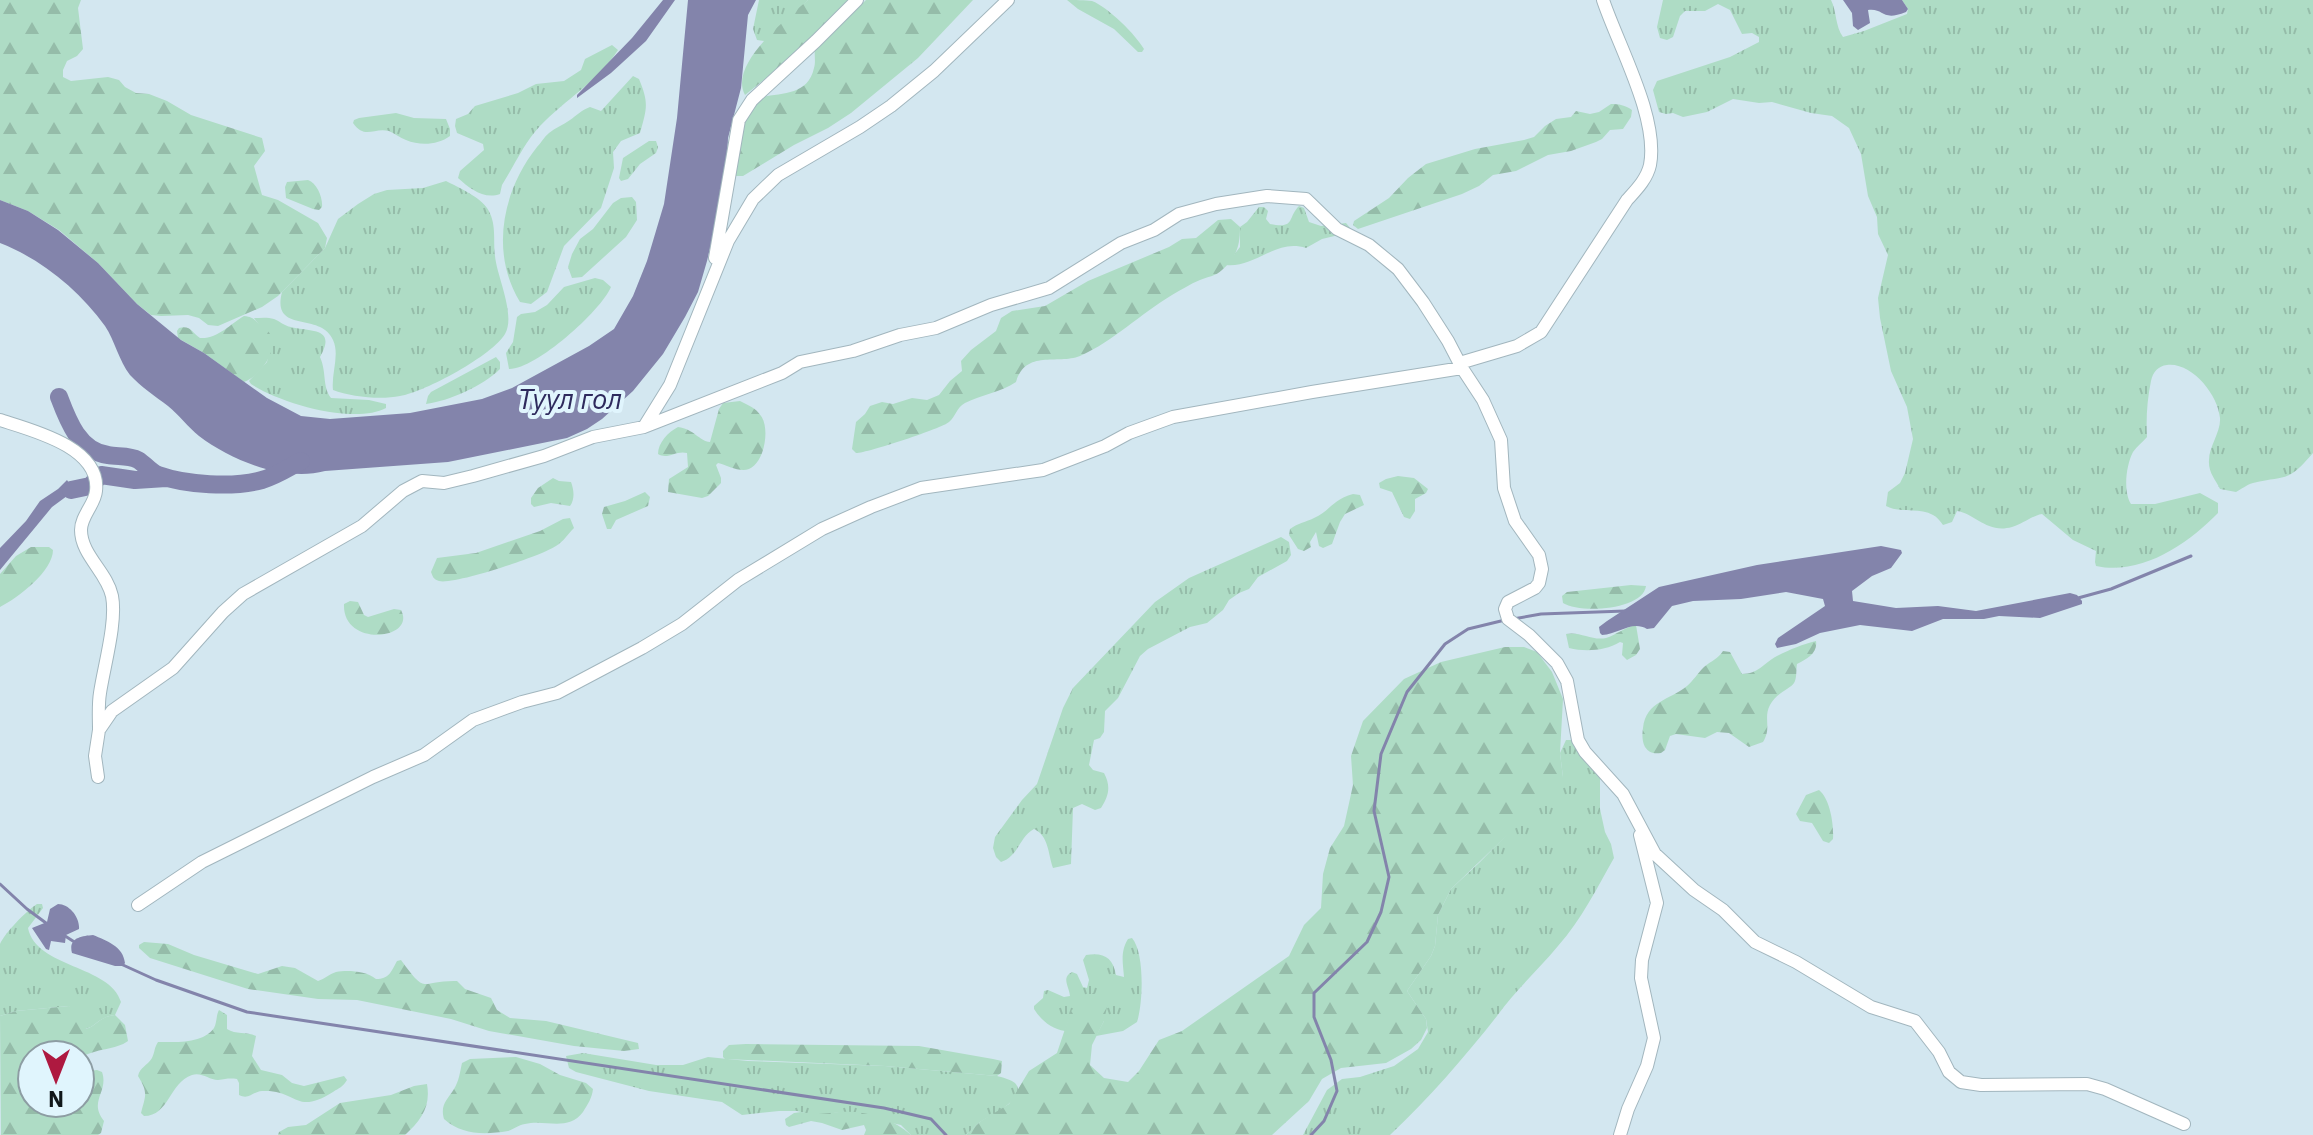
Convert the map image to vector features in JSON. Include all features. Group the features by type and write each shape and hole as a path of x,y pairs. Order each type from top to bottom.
{"street":[{"path":"710,281 739,120 752,100 857,0"},
{"path":"644,427 670,385 710,281 728,241 753,199 778,175 891,106 934,71 1008,0"},
{"path":"1462,368 1463,362 1472,357 1517,346 1541,332 1627,200 1643,182 1650,166 1651,142 1643,105 1603,0"},
{"path":"99,730 112,711 173,668 243,594 362,526 403,491 422,481 444,483 473,476 544,456 593,437 644,427 782,373 800,362 936,328 991,305 1049,288 1121,243 1154,230 1179,214 1267,196 1306,199 1337,229 1369,245 1398,269 1423,302 1483,400 1501,440 1504,488 1515,521 1539,555 1542,569 1535,588 1508,602 1505,609 1508,619 1557,663 1567,681 1578,740 1623,794 1655,854 1694,890 1723,910 1755,942 1796,962 1871,1007 1915,1021 1939,1052 1949,1072 1961,1082 1981,1085 2087,1084 2184,1124"},
{"path":"138,905 202,862 424,755 473,720 557,693 642,648 682,624 738,580 822,529 871,507 921,488 1043,470 1173,417 1462,368"},
{"path":"0,420 69,446 88,462 96,481 96,493 81,530 87,552 104,576 112,597 111,627 99,696 95,756 98,777"},
{"path":"1620,1135 1647,1066 1654,1038 1641,978 1642,960 1657,903 1637,820"}],"green space":[{"path":"0,0 81,0 78,8 83,49 67,61 63,77 71,81 108,77 119,80 136,93 149,94 191,115 262,138 265,151 254,166 262,195 278,200 318,223 327,238 325,248 278,296 262,307 218,326 208,325 188,315 151,315 59,230 28,211 0,200"},
{"path":"759,0 808,0 765,41 757,40 753,29"},
{"path":"808,0 851,0 745,95 742,83 752,56"},
{"path":"866,0 973,0 918,58 851,113 743,176 735,176 744,119 761,97 794,91 806,83 814,68 815,49"},
{"path":"1067,0 1092,1 1106,9 1135,36 1144,49 1138,52 1114,29"},
{"path":"1663,0 1831,0 1843,37 1907,14 1908,9 1902,0 2313,0 2313,453 2292,474 2253,483 2236,492 2220,489 2209,464 2220,423 2218,409 2209,390 2194,374 2176,365 2167,365 2159,368 2152,378 2147,437 2133,452 2127,471 2129,499 2131,504 2155,504 2200,493 2218,503 2218,513 2193,536 2163,555 2130,566 2096,566 2096,551 2073,540 2042,514 2016,526 1996,528 1957,511 1952,522 1943,525 1928,513 1886,506 1888,492 1900,483 1905,473 1913,439 1907,407 1891,371 1880,318 1878,298 1888,255 1878,234 1877,217 1868,196 1861,154 1849,128 1832,116 1772,102 1733,99 1707,112 1683,117 1659,112 1653,90 1657,81 1730,57 1759,42 1759,37 1752,33 1742,34 1730,10 1718,4 1705,11 1685,11 1680,16 1673,37 1667,40 1660,38 1657,27"},
{"path":"612,45 618,50 610,61 534,133 502,185 500,194 483,194 458,178 460,171 484,150 483,144 457,133 456,119 468,114 475,106 536,84 564,81 581,70 585,59"},
{"path":"633,76 639,79 646,100 640,133 621,141 613,152 614,168 601,208 564,246 547,292 531,304 520,302 505,263 503,243 508,202 515,183 547,135 587,108 601,111"},
{"path":"1611,104 1629,108 1632,110 1631,117 1623,129 1610,130 1596,142 1548,155 1516,171 1493,175 1462,194 1358,229 1353,225 1354,221 1389,198 1426,164 1475,149 1534,137 1556,119 1571,117 1576,111 1599,112"},
{"path":"396,113 414,118 446,119 450,136 434,143 417,143 389,131 362,131 353,123 359,118"},
{"path":"649,141 656,141 656,153 640,164 628,179 621,181 623,158"},
{"path":"308,180 320,195 322,207 319,210 286,198 287,182"},
{"path":"446,181 479,200 490,214 496,265 507,307 508,326 505,334 473,362 411,393 375,398 333,390 336,352 333,340 327,331 318,326 284,314 282,292 325,248 338,219 358,204 387,190 423,188"},
{"path":"632,197 636,202 637,220 626,237 582,277 572,278 568,267 580,239 593,229 613,203"},
{"path":"1299,206 1304,208 1309,222 1321,226 1346,223 1351,229 1306,248 1285,247 1247,262 1226,265 1240,247 1240,227 1259,207 1268,211 1266,219 1270,224 1284,225"},
{"path":"1231,219 1240,227 1240,233 1237,250 1227,265 1217,274 1172,295 1104,343 1080,356 1027,365 1016,382 965,403 944,425 873,449 856,453 852,449 856,422 870,406 912,398 927,400 939,395 962,371 961,361 996,331 1001,318 1012,311 1045,306 1088,281 1182,239 1196,238 1218,220"},
{"path":"595,278 611,287 581,324 534,360 509,369 506,353 513,342 517,317 547,305 564,287"},
{"path":"244,316 267,330 272,348 256,375 244,382 178,338 179,328 186,328 200,338 206,338 218,334"},
{"path":"254,318 272,318 324,336 320,357 326,389 331,398 369,400 386,404 386,408 355,414 317,410 251,384 249,381 267,362 271,341"},
{"path":"496,357 500,369 484,381 455,396 426,404 431,392"},
{"path":"740,401 757,411 764,421 764,444 759,459 749,469 742,470 718,463 721,483 708,496 702,498 668,492 669,479 688,467 687,453 658,454 664,438 678,427 710,442 723,403"},
{"path":"1398,476 1414,478 1428,489 1415,499 1415,511 1410,519 1404,517 1392,492 1380,488 1379,483"},
{"path":"553,478 571,482 574,494 570,506 551,503 534,507 531,498 538,488"},
{"path":"645,492 650,497 648,506 616,520 611,529 607,529 602,514 604,507"},
{"path":"1353,494 1360,495 1364,505 1345,514 1332,544 1323,548 1319,546 1316,532 1310,542 1311,547 1304,551 1298,549 1289,535 1290,529"},
{"path":"570,518 574,528 563,540 534,556 462,579 439,581 432,575 437,558 476,553"},
{"path":"1281,537 1289,542 1291,555 1287,561 1258,577 1249,589 1229,600 1223,610 1207,623 1190,627 1140,656 1118,698 1105,711 1104,732 1094,740 1089,765 1093,770 1104,773 1108,791 1101,808 1095,810 1082,804 1073,808 1071,864 1053,868 1045,841 1034,829 1012,855 1001,862 993,848 995,837 1037,784 1073,688 1155,602 1189,578"},
{"path":"31,547 49,547 53,550 47,566 25,591 0,607 0,574 16,556"},
{"path":"1646,586 1642,594 1623,605 1596,609 1563,603 1562,596 1567,592"},
{"path":"358,602 368,617 394,609 401,610 403,620 399,628 389,633 365,633 354,628 347,618 344,604"},
{"path":"1636,625 1640,649 1627,660 1622,655 1623,643 1620,642 1595,650 1569,648 1566,634 1606,638"},
{"path":"1816,641 1814,652 1797,664 1794,683 1770,705 1763,742 1749,747 1729,733 1717,732 1705,738 1670,736 1661,753 1652,753 1645,747 1643,730 1649,712 1687,686 1723,651 1730,652 1742,674 1748,674 1782,654"},
{"path":"1505,647 1524,647 1537,652 1552,672 1563,699 1562,789 1504,838 1451,889 1438,915 1431,956 1407,991 1426,1019 1427,1028 1421,1040 1386,1063 1341,1068 1322,1079 1309,1101 1272,1135 966,1135 981,1121 1009,1104 1029,1071 1057,1053 1071,1011 1093,993 1102,995 1108,1002 1104,1021 1092,1045 1090,1065 1104,1078 1128,1082 1159,1040 1182,1031 1289,956 1304,925 1321,908 1323,874 1330,848 1344,826 1353,785 1351,756 1363,721 1404,679 1441,662"},
{"path":"1566,740 1573,740 1600,775 1600,809 1614,858 1581,915 1459,1062 1390,1135 1303,1135 1327,1090 1342,1079 1360,1077 1394,1066 1418,1049 1428,1032 1426,1019 1407,991 1431,956 1438,915 1451,889 1563,777 1560,753"},
{"path":"1819,790 1826,799 1832,819 1833,839 1829,843 1823,841 1812,823 1800,821 1796,814 1806,795"},
{"path":"37,904 42,904 43,908 28,928 34,941 44,951 103,980 114,990 121,1002 115,1015 85,1029 69,1006 16,1011 0,1016 0,944 16,922"},
{"path":"1132,938 1139,955 1142,979 1137,1022 1123,1031 1096,1036 1104,1021 1071,1013 1065,1031 1051,1026 1040,1017 1034,1006 1043,998 1044,991 1070,996 1066,980 1072,972 1087,988 1089,980 1083,960 1086,955 1106,957 1116,975 1124,977 1124,948 1128,939"},
{"path":"144,942 168,944 258,974 282,966 295,968 318,981 346,971 376,979 384,978 401,960 421,983 457,981 465,989 491,998 497,1010 510,1018 546,1021 638,1043 639,1049 624,1051 574,1046 489,1031 451,1019 357,1000 318,999 248,989 150,958 139,948"},
{"path":"69,1006 80,1011 86,1029 115,1015 125,1025 128,1041 96,1051 96,1039 16,1039 16,1119 96,1119 97,1070 102,1072 103,1079 98,1102 104,1121 101,1133 1,1135 0,1016 16,1011"},
{"path":"219,1010 227,1015 227,1029 256,1036 252,1056 261,1070 282,1075 292,1083 304,1086 344,1076 347,1080 320,1099 303,1102 274,1091 242,1096 239,1095 237,1079 215,1080 196,1074 178,1085 159,1111 144,1116 141,1113 145,1090 138,1076 152,1058 158,1042 203,1037 214,1028"},
{"path":"729,1045 919,1046 1002,1061 1001,1073 997,1076 723,1057 723,1051"},
{"path":"583,1053 656,1065 683,1065 708,1057 885,1066 997,1076 1014,1082 1018,1089 1012,1100 966,1135 911,1135 901,1125 839,1112 816,1116 797,1111 742,1115 722,1102 649,1091 569,1068 566,1056"},
{"path":"516,1057 586,1083 593,1089 583,1112 570,1122 533,1123 490,1133 466,1131 444,1119 444,1106 457,1083 462,1063 470,1059"},
{"path":"427,1084 428,1100 424,1112 405,1135 278,1135 288,1127 306,1125 340,1103 391,1095"},
{"path":"801,1112 868,1114 896,1124 911,1135 864,1135 864,1125 842,1130 811,1121 789,1127 786,1125 785,1119"}],"water":[{"path":"663,0 675,0 646,41 577,98 577,95 632,38"},
{"name":"Туул гол","path":"688,0 756,0 748,15 741,88 728,138 726,180 707,261 698,292 663,354 633,391 602,419 567,438 448,462 309,474 259,467 227,454 199,436 130,375 105,326 71,288 30,258 0,243 0,200 28,211 58,230 98,263 137,304 181,340 267,398 301,416 330,419 410,413 482,399 512,388 614,329 633,296 664,204 677,118"},
{"path":"1843,0 1902,0 1908,9 1892,16 1868,10 1870,23 1858,30 1853,26 1852,13"},
{"path":"67,480 71,486 67,496 52,507 0,570 0,548 40,501"},
{"path":"1881,546 1901,550 1902,553 1891,568 1872,576 1852,591 1853,601 1896,608 1938,606 1976,611 2070,593 2077,595 2082,604 2040,618 1999,616 1943,619 1912,631 1860,625 1820,633 1796,644 1777,648 1778,638 1825,606 1823,599 1786,592 1741,599 1693,601 1672,606 1654,628 1636,626 1608,634 1600,633 1599,627 1659,587 1757,565"},
{"path":"58,904 73,912 79,929 66,935 65,943 51,941 49,950 32,928 47,922 50,909"},
{"path":"93,935 118,948 124,957 123,966 72,953 74,941"}],"waterway":[{"path":"59,397 76,434 89,448 108,455 134,458 155,474 169,478 237,484 262,480 301,461"},
{"path":"71,490 90,486 101,475 135,480 166,478"},
{"path":"2078,598 2111,589 2191,556"},
{"path":"1513,619 1541,614 1625,611"},
{"path":"1311,1135 1324,1121 1337,1091 1331,1060 1314,1017 1314,993 1367,942 1381,912 1389,877 1374,811 1381,754 1407,692 1445,644 1468,629 1505,620"},
{"path":"0,884 46,923"},
{"path":"62,934 76,943"},
{"path":"123,965 247,1012 884,1108 931,1119 946,1135"}]}
